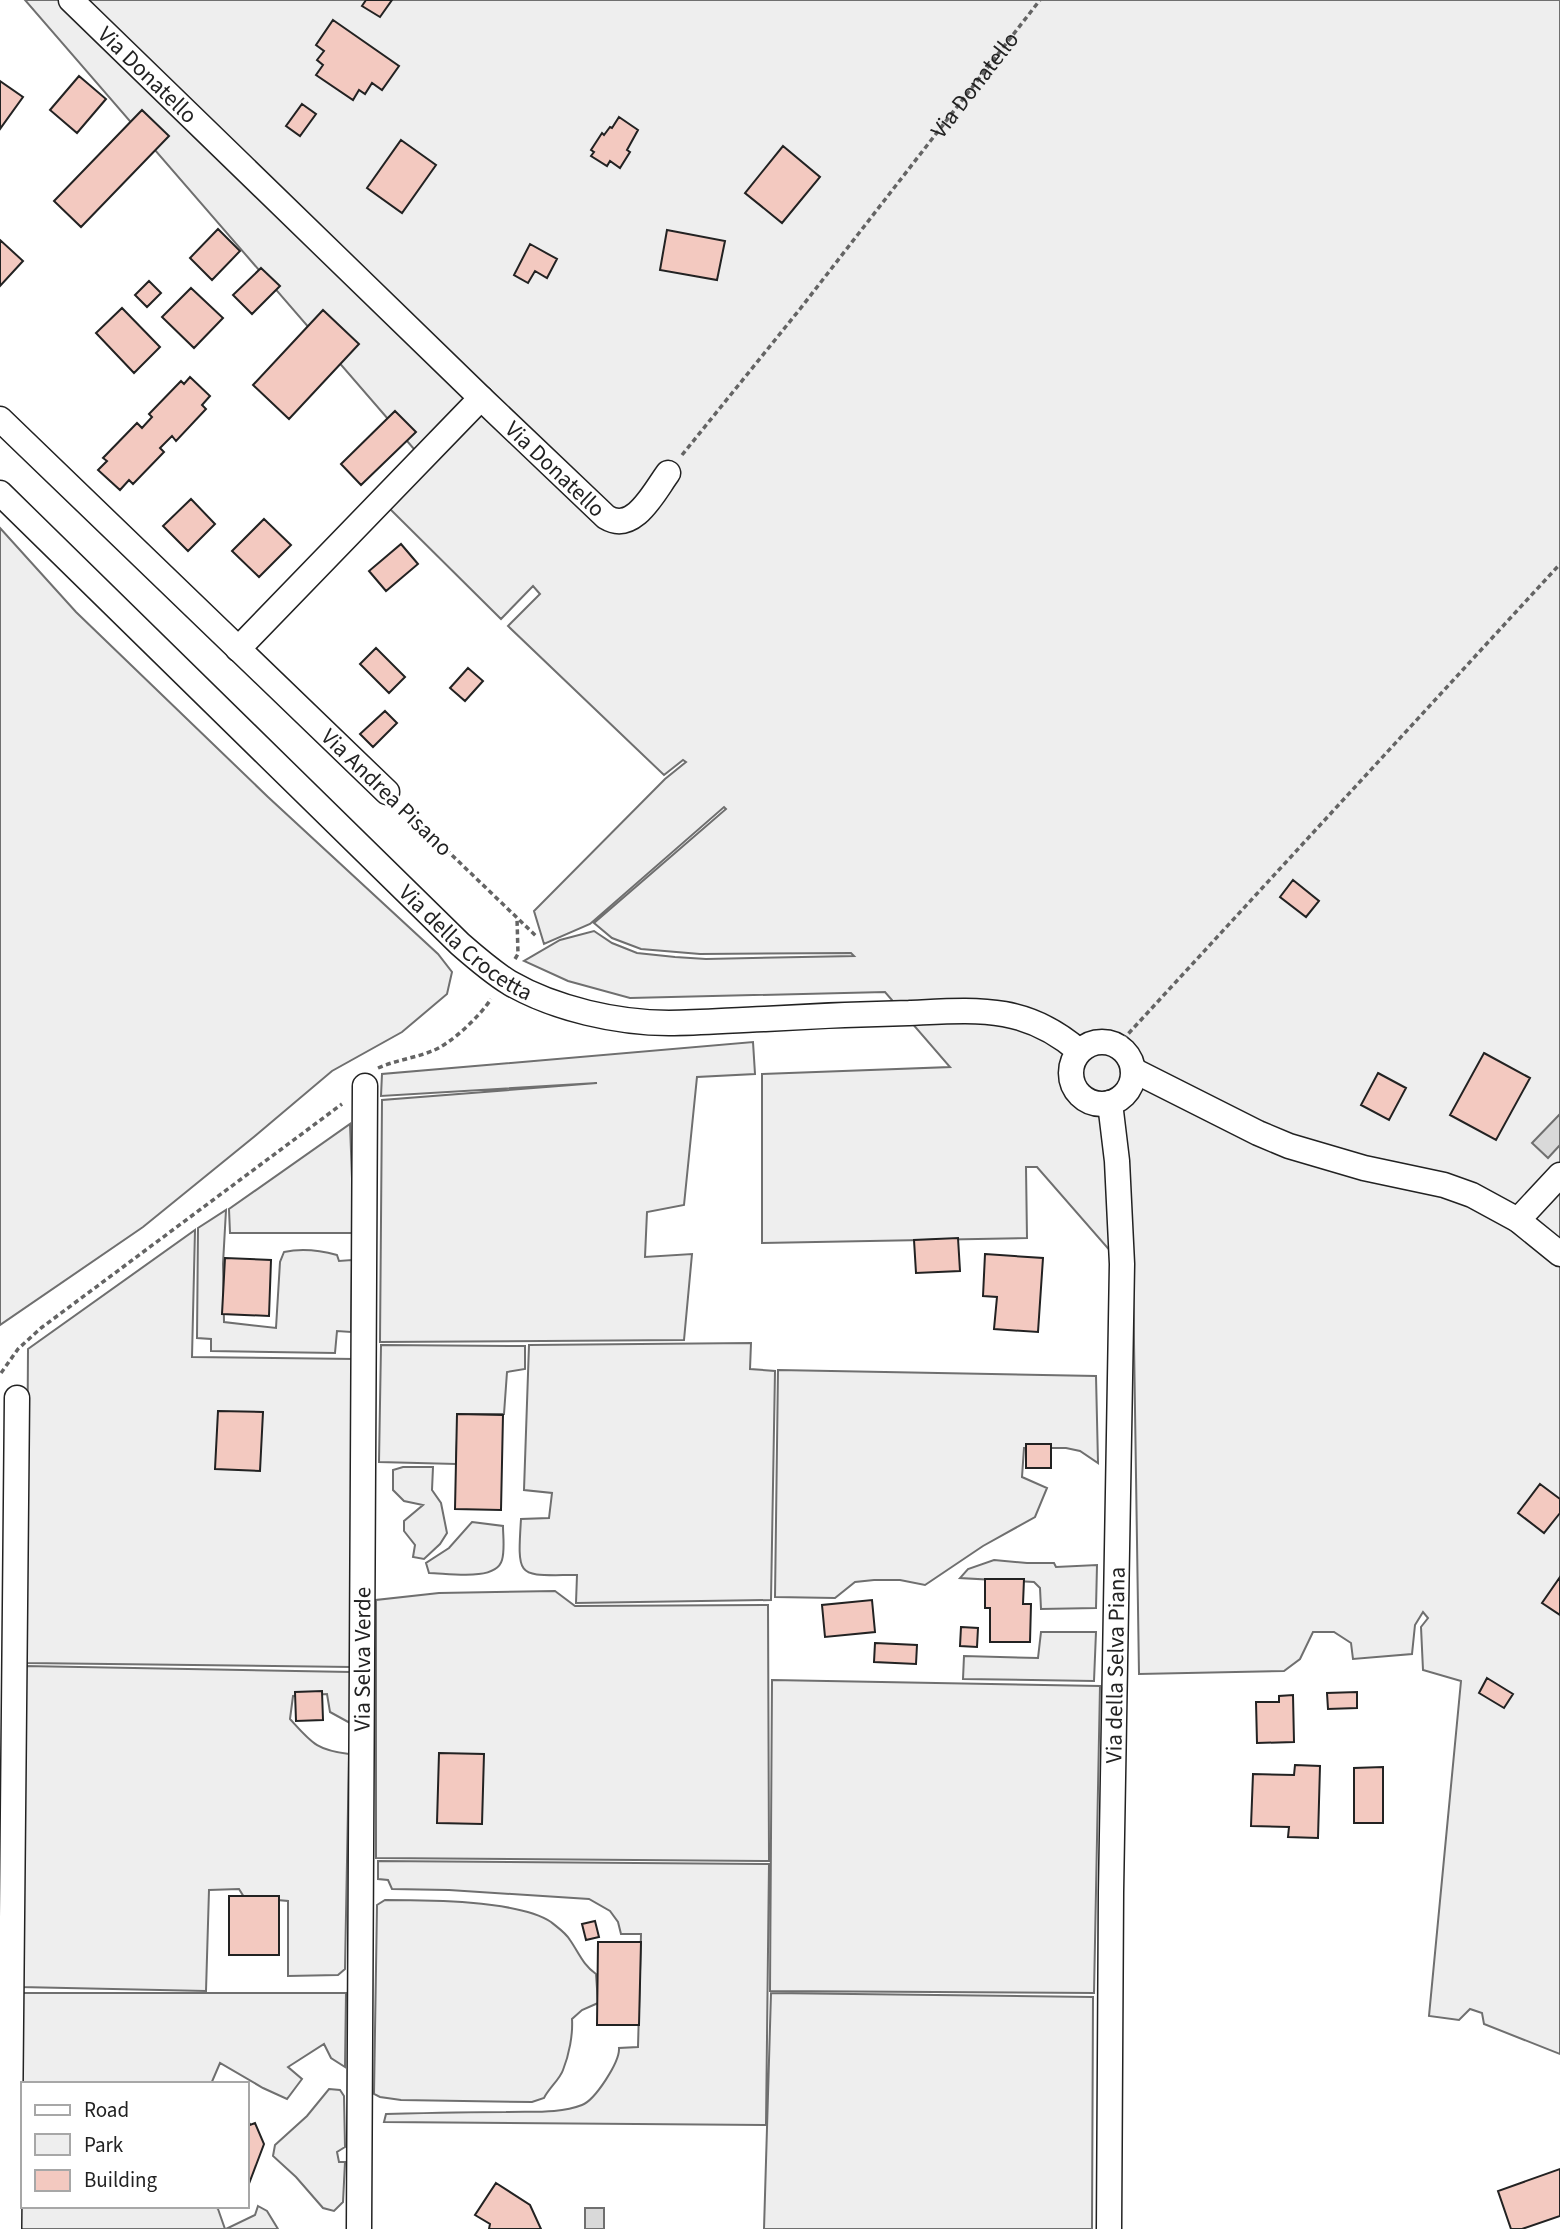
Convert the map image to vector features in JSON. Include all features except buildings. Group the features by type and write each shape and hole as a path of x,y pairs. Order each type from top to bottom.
{"street":[{"name":"Via Donatello","path":"71,0 606,517 621,522 639,512 668,473"},
{"path":"238,649 481,398"},
{"name":"Via Andrea Pisano","path":"0,419 387,792"},
{"name":"Via della Crocetta","path":"0,493 451,935 504,979 560,1004 591,1013 637,1021 688,1023 970,1011 998,1013 1029,1019 1056,1032 1079,1051"},
{"path":"1097,1042 1108,1042 1117,1046 1125,1052 1133,1070 1127,1091 1110,1103 1090,1102 1081,1097 1074,1089 1071,1079 1073,1060 1079,1051 1097,1042"},
{"path":"1133,1070 1282,1143 1346,1163 1451,1187 1518,1220 1560,1254"},
{"name":"Via Selva Verde","path":"359,2229 365,1086"},
{"name":"Via della Selva Piana","path":"1109,2229 1122,1264 1118,1169 1110,1103"},
{"path":"1518,1220 1560,1175"},
{"path":"9,2229 17,1398"}],"path":[{"name":"Via Donatello","path":"668,473 800,309 1040,0"},
{"path":"1117,1046 1560,564"},
{"name":"Via Andrea Pisano","path":"387,792 536,936"},
{"path":"1,1373 19,1349 41,1328 365,1086 369,1075 377,1068 430,1052 451,1040 488,1004 518,954 517,918"}],"green space":[{"path":"25,0 1560,0 1560,2054 1484,2024 1482,2013 1470,2009 1459,2020 1429,2016 1461,1681 1423,1670 1421,1627 1428,1618 1423,1612 1415,1625 1412,1654 1353,1659 1351,1643 1334,1632 1313,1632 1300,1659 1284,1671 1139,1674 1133,1277 1037,1167 1026,1167 1027,1238 762,1243 762,1074 950,1067 885,992 630,998 568,981 524,961 560,940 594,931 612,943 637,953 675,957 706,959 854,956 851,953 700,954 641,949 612,938 594,923 726,809 724,807 590,924 544,944 534,911 665,779 686,762 683,760 664,775 508,626 540,594 533,586 501,619 386,505 427,464"},
{"path":"0,528 76,612 268,797 438,954 452,972 447,994 402,1032 332,1071 143,1227 0,1325"},
{"path":"753,1042 755,1074 697,1077 684,1205 647,1212 645,1257 692,1254 684,1340 380,1342 382,1100 597,1083 381,1096 382,1074"},
{"path":"350,1124 354,1233 230,1233 229,1209"},
{"path":"226,1210 224,1322 276,1328 280,1262 284,1252 317,1251 337,1255 339,1261 352,1260 351,1332 337,1331 335,1353 211,1351 211,1339 197,1338 198,1228"},
{"path":"195,1230 192,1357 355,1359 351,1667 26,1663 28,1349"},
{"path":"751,1343 750,1369 775,1371 771,1600 576,1603 577,1575 532,1574 525,1570 520,1554 521,1519 549,1518 552,1493 524,1490 529,1345"},
{"path":"381,1345 525,1346 525,1369 507,1372 504,1414 458,1414 456,1464 379,1462"},
{"path":"778,1370 1096,1376 1098,1463 1080,1451 1066,1448 1024,1448 1022,1477 1047,1488 1035,1517 983,1546 925,1585 900,1580 874,1580 855,1582 835,1598 775,1597"},
{"path":"403,1467 433,1467 432,1490 441,1503 447,1533 424,1559 413,1557 415,1545 404,1531 404,1521 423,1505 404,1501 393,1490 393,1470"},
{"path":"472,1522 503,1526 503,1556 498,1567 470,1575 429,1573 426,1563 449,1548"},
{"path":"994,1560 1054,1563 1056,1567 1097,1565 1096,1608 1041,1609 1040,1588 1034,1582 960,1578 968,1569"},
{"path":"555,1591 575,1606 768,1605 769,1861 376,1858 376,1600 439,1593"},
{"path":"1041,1632 1096,1632 1094,1681 963,1679 964,1656 1038,1658"},
{"path":"25,1666 351,1672 350,1723 330,1712 327,1694 293,1696 290,1719 315,1744 349,1754 345,1969 338,1975 288,1976 288,1901 244,1897 239,1889 209,1890 206,1991 20,1987"},
{"path":"772,1680 1100,1686 1094,1993 770,1991"},
{"path":"378,1861 769,1864 766,2125 384,2122 386,2114 554,2111 573,2108 587,2102 611,2071 619,2048 638,2047 641,1934 621,1934 618,1922 610,1911 589,1899 392,1889 388,1880 378,1879"},
{"path":"385,1900 471,1903 517,1909 551,1922 568,1937 584,1963 596,1974 598,2003 582,2010 572,2019 565,2064 544,2098 532,2102 401,2100 374,2094 377,1905"},
{"path":"22,1993 346,1993 345,2067 331,2058 324,2044 288,2067 302,2079 287,2099 220,2063 212,2082 21,2082"},
{"path":"771,1993 1093,1997 1092,2229 764,2229"},
{"path":"329,2089 340,2090 344,2096 345,2147 337,2152 339,2162 345,2162 343,2202 334,2211 323,2208 273,2156 275,2145 307,2116"},
{"path":"21,2160 21,2208 217,2208 225,2229 15,2229"},
{"path":"258,2206 267,2211 278,2229 226,2229 255,2215"}],"shaded area":[{"path":"1560,1114 1560,1145 1548,1158 1532,1143"},
{"path":"585,2208 604,2208 604,2229 585,2229"}]}
